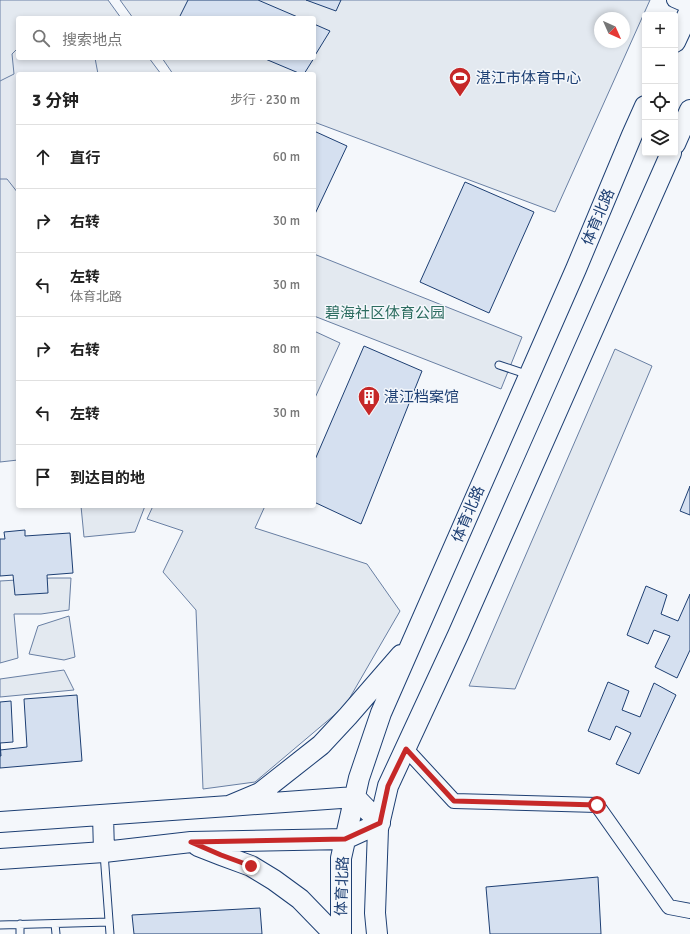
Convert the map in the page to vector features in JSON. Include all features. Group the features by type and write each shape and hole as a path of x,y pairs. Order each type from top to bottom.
{"main road":[{"path":"678,35 690,9"},
{"path":"678,137 690,110"},
{"name":"体育北路","path":"341,934 341,858 359,778 382,713 576,269 642,113"},
{"path":"377,934 375,913 378,829 388,786 458,635 670,156"},
{"path":"229,806 260,793 321,745 414,640"},
{"path":"0,822 355,797 380,823"},
{"path":"103,815 104,852"},
{"path":"0,860 104,852 191,842 345,839 380,823"},
{"path":"191,842 251,866 274,880 300,900 335,934"}],"street":[{"path":"674,0 690,9"},
{"path":"406,749 454,801 597,805 669,907 690,911"}],"lane":[{"path":"498,365 529,375"},
{"path":"104,852 110,934"},
{"path":"0,925 109,922"},
{"path":"20,924 20,934"},
{"path":"55,924 56,934"}],"green space":[{"path":"0,0 108,0 120,16 16,16 16,60 150,60 160,72 16,72 16,460 0,462"},
{"name":"湛江市体育中心","path":"120,0 650,0 645,12 642,12 642,18 630,45 630,12 594,12 594,48 628,48 555,212 316,123 316,72 172,72 163,60 316,60 316,16 132,16"},
{"name":"碧海社区体育公园","path":"316,255 522,337 501,389 316,317"},
{"path":"316,332 340,343 316,396"},
{"path":"615,349 652,366 515,689 469,686"},
{"path":"81,508 144,508 135,532 84,537"},
{"path":"152,508 264,508 255,528 367,564 400,611 345,706 255,782 203,789 196,610 163,572 183,531 147,519"},
{"path":"71,578 69,610 41,614 14,614 18,658 0,663 0,581"},
{"path":"69,616 75,657 64,660 29,654 38,626"},
{"path":"64,670 74,690 0,697 0,679"}],"shaded area":[{"path":"16,50 16,60 95,60 98,72 16,72 16,190 7,179 0,179 0,81 14,74 12,54"}],"building":[{"path":"188,0 258,0 295,16 180,16"},
{"path":"306,0 341,0 336,11"},
{"path":"316,25 330,31 316,54"},
{"path":"268,60 313,60 305,72 296,72"},
{"path":"316,132 347,146 316,212"},
{"path":"465,182 534,212 489,313 420,282"},
{"name":"湛江档案馆","path":"364,346 422,371 361,524 316,503 316,457"},
{"path":"690,486 690,515 680,511"},
{"path":"25,530 25,536 70,533 73,573 47,575 48,593 15,595 13,575 0,576 0,539 5,539 4,532"},
{"path":"646,586 667,595 661,614 678,621 690,594 690,650 677,678 655,667 670,636 654,630 648,644 627,635"},
{"path":"608,682 629,691 622,710 640,717 654,683 676,695 639,774 616,764 631,733 616,726 610,740 588,731"},
{"path":"77,695 82,761 0,768 0,750 27,747 24,699"},
{"path":"11,701 13,742 0,743 0,702"},
{"path":"598,877 601,934 490,934 486,887"},
{"path":"260,908 262,934 134,934 132,915"}],"place":[{"name":"湛江市体育中心","path":"460,98"},
{"name":"湛江档案馆","path":"369,416"}],"route":[{"path":"251,866 191,842 345,839 380,823 388,786 406,749 454,801 597,805"}]}
